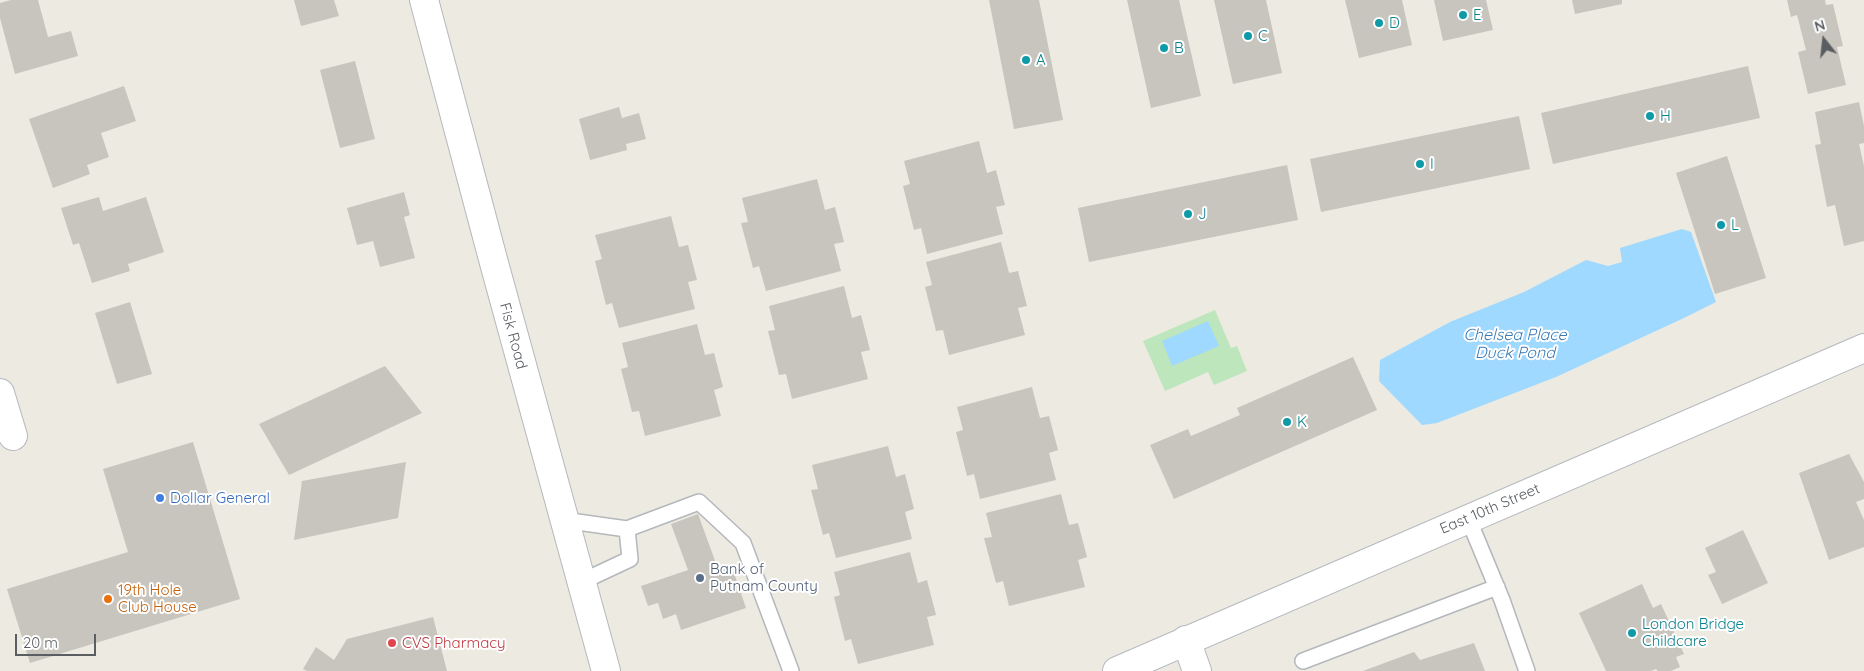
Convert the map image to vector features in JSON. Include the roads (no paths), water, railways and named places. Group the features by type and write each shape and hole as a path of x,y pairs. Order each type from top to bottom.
{"main road":[{"name":"Fisk Road","path":"424,0 563,520 606,671"},
{"name":"East 10th Street","path":"1117,671 1864,348"},
{"path":"0,392 13,436"},
{"path":"1186,640 1197,671"}],"lane":[{"path":"563,520 627,529 699,502 743,543 791,671"},
{"path":"1468,518 1497,587 1527,671"},
{"path":"581,582 630,559 627,529"},
{"path":"1303,661 1497,587"}],"water":[{"name":"Chelsea Place Duck Pond","path":"1682,229 1691,232 1716,302 1556,377 1437,423 1422,425 1379,381 1380,360 1450,322 1524,292 1586,260 1608,266 1622,262 1620,248"},
{"path":"1208,321 1219,346 1172,366 1162,341"}],"place":[{"name":"E","path":"1463,15"},
{"name":"D","path":"1379,23"},
{"name":"C","path":"1248,36"},
{"name":"B","path":"1164,48"},
{"name":"A","path":"1026,60"},
{"name":"H","path":"1650,116"},
{"name":"I","path":"1420,164"},
{"name":"J","path":"1188,214"},
{"name":"L","path":"1721,225"},
{"name":"K","path":"1287,422"},
{"name":"Dollar General","path":"160,498"},
{"name":"Bank of Putnam County","path":"700,578"},
{"name":"19th Hole Club House","path":"108,599"},
{"name":"London Bridge Childcare","path":"1632,633"},
{"name":"CVS Pharmacy","path":"392,643"}]}
